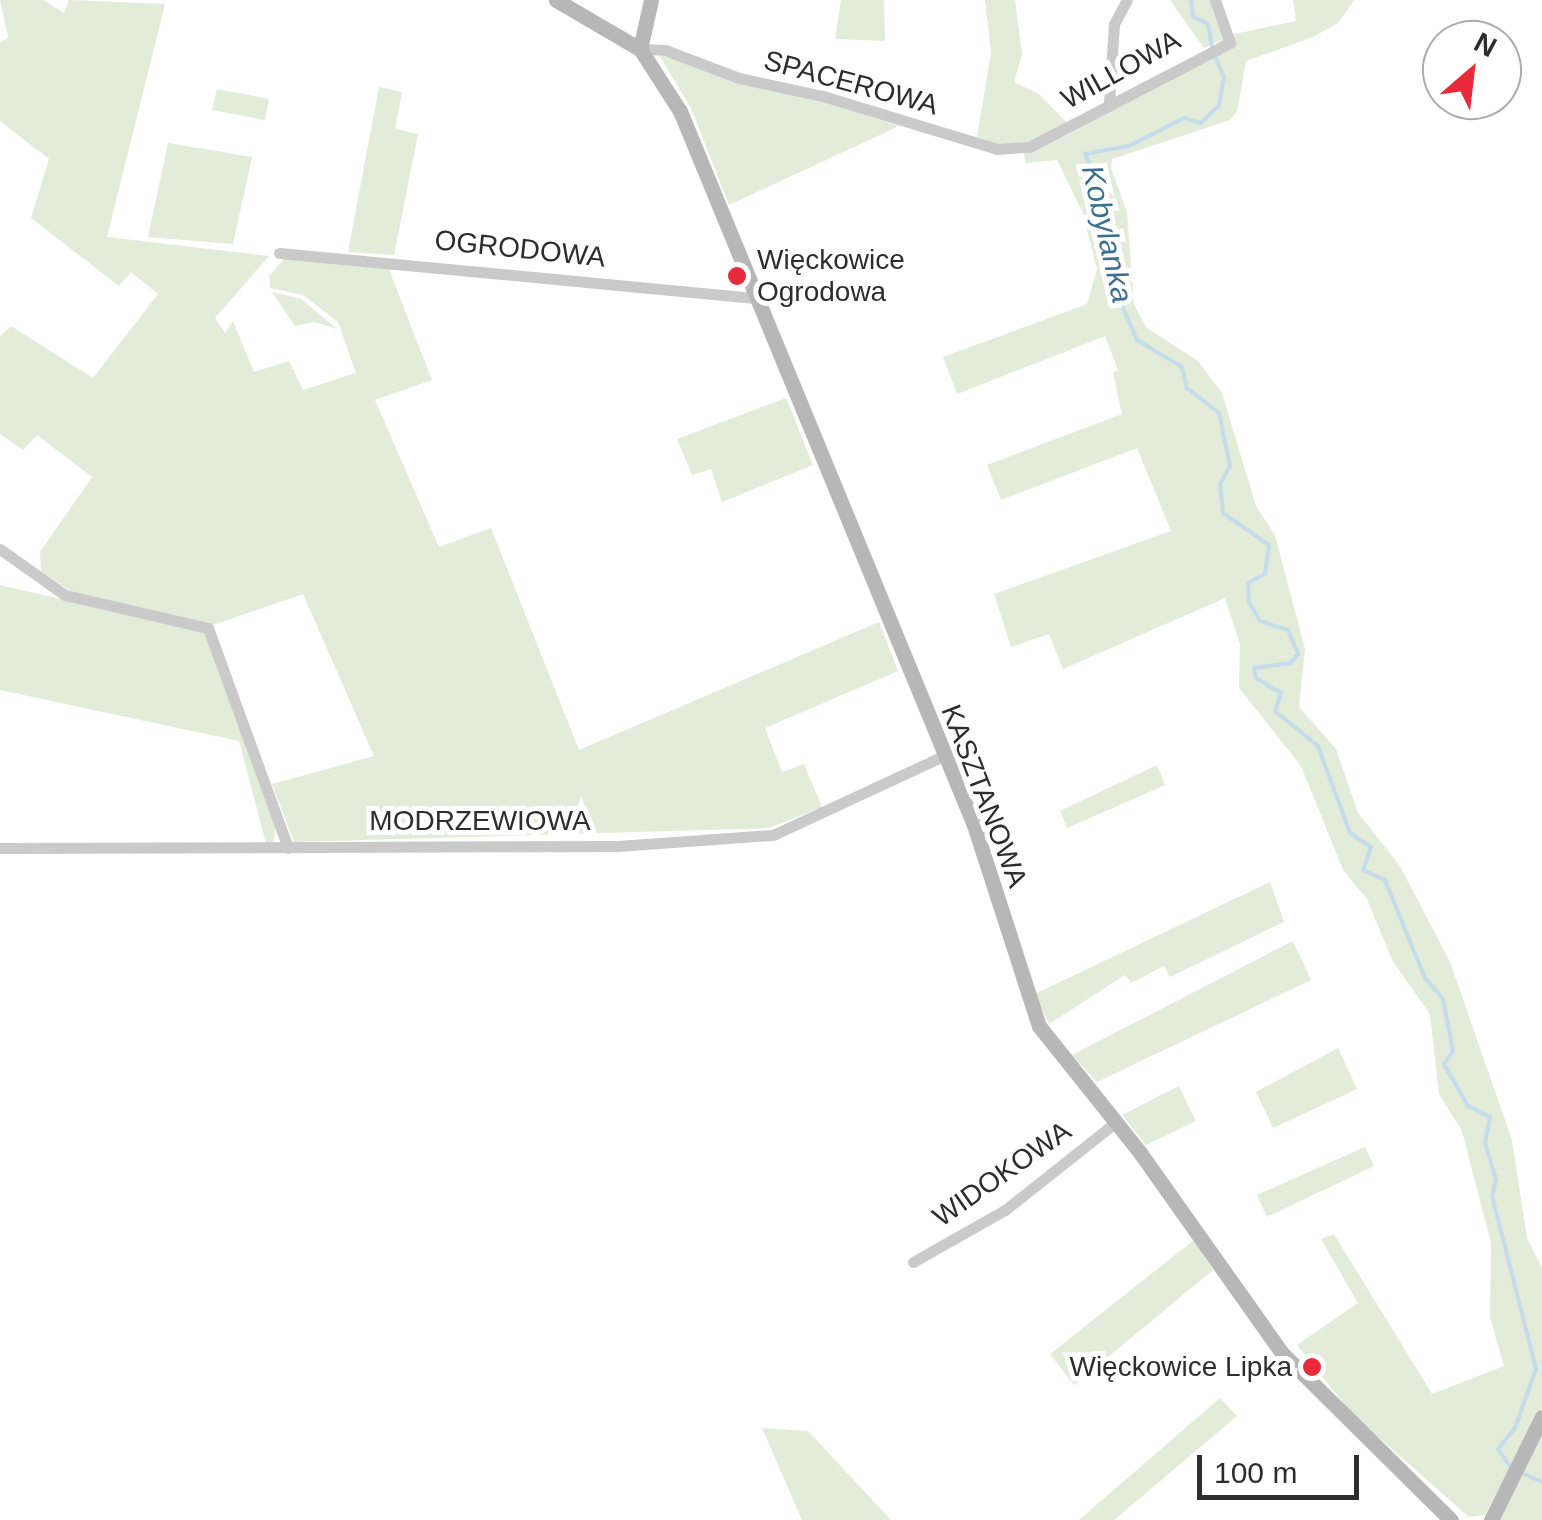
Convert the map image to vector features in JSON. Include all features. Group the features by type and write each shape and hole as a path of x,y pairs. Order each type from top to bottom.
{"street":[{"path":"556,0 640,49 652,0"},
{"path":"1109,104 1114,24 1127,0"},
{"name":"WILLOWA","path":"1051,138 1230,43 1215,0"},
{"name":"SPACEROWA","path":"640,49 665,50 739,78 823,96 997,150 1051,138"},
{"name":"KASZTANOWA","path":"640,49 680,111 974,825 1039,1026 1116,1122 1281,1352 1452,1520"},
{"name":"OGRODOWA","path":"278,253 757,298"},
{"path":"0,549 64,595 208,628 288,848"},
{"name":"MODRZEWIOWA","path":"0,848 652,845 774,835 943,756"},
{"name":"WIDOKOWA","path":"912,1262 1005,1210 1116,1122"},
{"path":"1491,1520 1526,1459 1542,1417"}],"green space":[{"path":"0,0 43,0 64,13 69,0 165,4 107,237 269,256 215,318 225,333 233,321 254,372 289,361 303,390 356,373 338,322 303,295 270,288 269,276 285,258 388,267 432,380 375,400 439,547 491,528 579,750 879,622 898,671 765,728 782,772 804,764 822,807 769,828 294,842 272,784 374,756 303,594 213,625 73,593 41,571 40,552 92,477 37,435 23,450 0,434 0,336 11,326 93,378 158,294 131,272 119,286 31,218 49,159 0,121 0,43 8,37"},
{"path":"841,0 884,0 885,41 835,39"},
{"path":"985,0 1015,0 1022,55 1014,82 1039,94 1068,124 1034,141 997,145 977,137 991,52"},
{"path":"1170,0 1210,0 1224,39 1204,48"},
{"path":"1293,0 1354,0 1338,23 1313,37 1246,61 1237,111 1230,120 1112,159 1111,168 1127,212 1134,305 1147,328 1198,361 1222,393 1256,506 1275,535 1305,649 1299,707 1336,749 1358,813 1400,866 1450,962 1512,1140 1527,1238 1542,1268 1542,1407 1485,1515 1469,1517 1353,1415 1297,1345 1358,1303 1321,1239 1334,1234 1432,1394 1504,1366 1490,1317 1491,1243 1462,1131 1439,1094 1430,1014 1392,960 1367,899 1343,870 1301,766 1239,688 1240,644 1225,598 1063,669 1049,634 1011,647 994,594 1171,531 1137,448 1001,500 987,465 1122,414 1113,373 1118,370 1105,336 957,394 943,357 1087,304 1097,269 1082,211 1057,160 1026,163 1023,152 1065,136 1230,35 1296,21"},
{"path":"659,55 823,100 899,126 729,205 691,108"},
{"path":"379,87 402,92 395,129 418,134 394,255 348,252"},
{"path":"217,89 269,99 265,120 212,110"},
{"path":"168,143 252,157 233,244 148,237"},
{"path":"272,292 301,299 337,329 314,322 295,326"},
{"path":"786,398 813,465 722,502 711,469 692,475 677,439"},
{"path":"0,585 205,632 276,827 273,844 266,844 239,741 0,690"},
{"path":"1157,765 1165,785 1067,828 1060,811"},
{"path":"1270,882 1284,922 1170,977 1164,966 1131,983 1125,975 1049,1024 1035,994"},
{"path":"1293,941 1311,980 1097,1082 1072,1055"},
{"path":"1338,1048 1357,1089 1273,1128 1256,1092"},
{"path":"1179,1086 1196,1121 1146,1145 1122,1115"},
{"path":"1365,1147 1374,1166 1267,1217 1257,1195"},
{"path":"1194,1240 1213,1270 1074,1385 1050,1354"},
{"path":"1220,1398 1237,1416 1114,1520 1079,1520"},
{"path":"762,1428 808,1431 891,1520 802,1520"},
{"path":"1542,1436 1542,1520 1496,1520 1502,1505"}],"waterway":[{"name":"Kobylanka","path":"1191,0 1193,16 1208,24 1212,47"},
{"name":"Kobylanka","path":"1215,56 1224,77 1219,106 1201,123 1184,118 1129,146 1085,154 1095,173 1111,281 1137,340 1182,367 1187,388 1219,413 1230,466 1220,484 1223,513 1269,545 1265,574 1248,583 1249,602 1260,621 1288,630 1298,654 1290,663 1254,668 1256,678 1281,693 1275,711 1318,746 1350,833 1371,847 1363,870 1385,880 1425,978 1443,999 1453,1051 1444,1064 1468,1106 1490,1117 1485,1143 1496,1180 1492,1196 1536,1369 1515,1428 1498,1449 1510,1466"},
{"name":"Kobylanka","path":"1522,1473 1542,1482"}],"place":[{"name":"Więckowice Ogrodowa","path":"737,276"},
{"name":"Więckowice Lipka","path":"1312,1367"}]}
